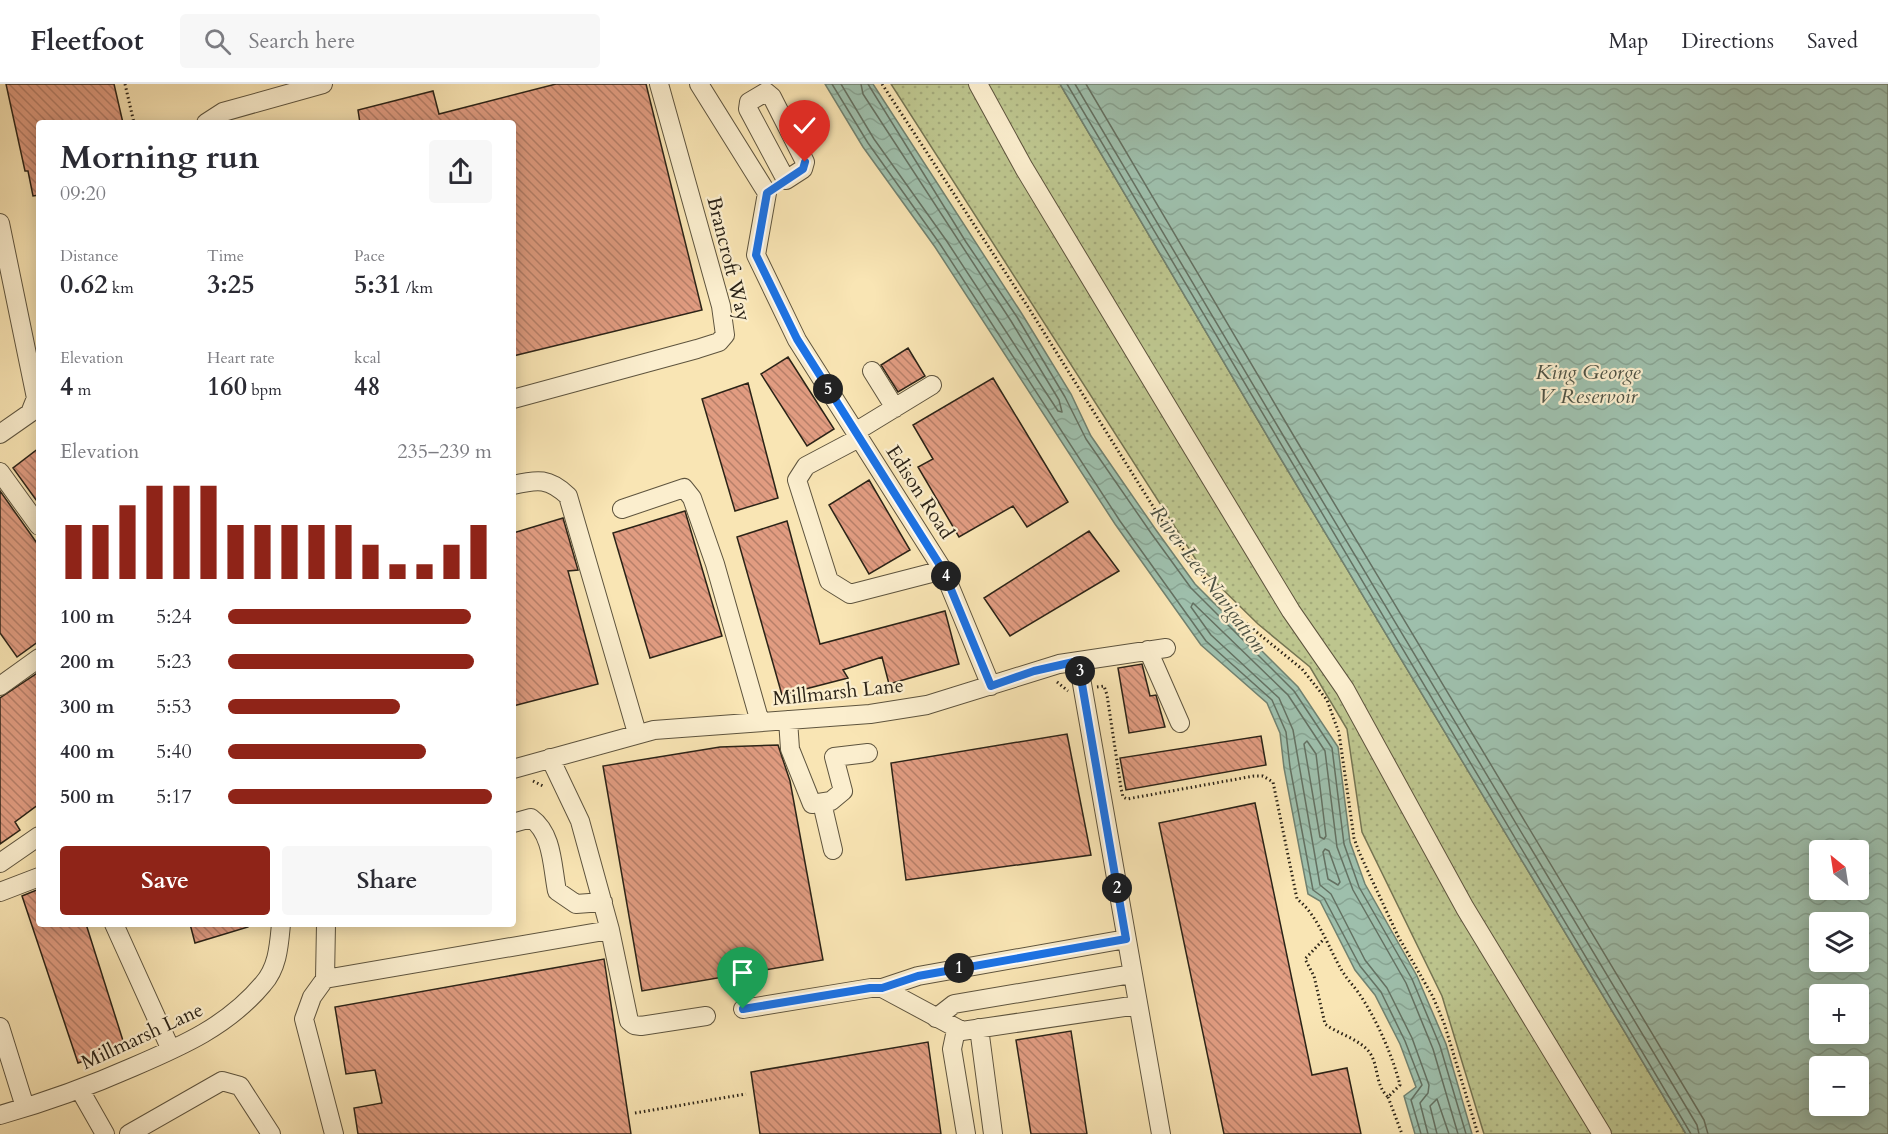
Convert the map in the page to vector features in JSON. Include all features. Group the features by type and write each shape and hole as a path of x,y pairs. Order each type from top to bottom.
{"street":[{"path":"211,120 223,112 323,84"},
{"name":"Brancroft Way","path":"516,398 697,349 719,342 725,335 722,306 659,84"},
{"path":"699,84 767,193 786,180"},
{"path":"978,84 1024,168 1291,611 1345,689 1464,908 1602,1134"},
{"name":"Edison Road","path":"767,193 756,255 797,339 943,570 991,686"},
{"path":"0,223 36,394"},
{"path":"872,371 895,408"},
{"path":"857,435 932,385"},
{"path":"0,434 30,412 36,401"},
{"name":"Edison Road","path":"857,435 806,466 797,480 829,581 850,594 943,570"},
{"path":"0,472 36,522"},
{"path":"516,484 540,479 555,484 568,496 637,733"},
{"path":"622,510 684,488 692,498 715,564 760,722"},
{"name":"Millmarsh Lane","path":"516,768 637,733 870,714 927,705 1034,671 1078,661 1157,649 1180,723"},
{"path":"0,686 36,660"},
{"path":"1078,661 1161,1134"},
{"path":"788,720 790,749 812,804 831,801 843,791 834,757 868,753"},
{"path":"550,758 580,820 610,930 628,1021 641,1026 706,1016"},
{"path":"822,803 833,850"},
{"path":"516,822 531,818 541,825 548,839 557,891 576,904 603,902"},
{"path":"0,862 36,838"},
{"path":"0,892 36,879"},
{"path":"115,927 171,1050"},
{"name":"Millmarsh Lane","path":"0,1114 80,1090 171,1050 218,1025 264,984 278,955 281,927"},
{"path":"326,927 326,979 312,997 304,1019 334,1134"},
{"path":"326,979 610,930"},
{"path":"743,1009 882,988 918,976 1126,939"},
{"path":"936,1018 954,1004 1132,974"},
{"path":"882,988 956,1030 1138,1005"},
{"path":"0,1028 25,1107"},
{"path":"979,1028 993,1134"},
{"path":"956,1030 952,1048 966,1134"},
{"path":"129,1134 222,1081 240,1086 271,1134"},
{"path":"80,1090 105,1134"}],"path":[{"path":"125,84 133,120"},
{"path":"882,84 1028,307 1164,524 1227,608 1302,669 1327,700 1339,733 1354,838 1398,936 1433,997 1444,1023 1478,1134"},
{"path":"1096,687 1104,686 1107,695 1123,797 1136,800 1263,776 1273,782 1297,899 1304,905 1344,976 1358,993 1395,1065 1400,1085 1388,1096"},
{"path":"1324,939 1305,959 1314,976 1325,1024 1339,1034 1360,1043 1370,1053 1381,1090 1388,1096 1402,1134"},
{"path":"635,1113 746,1094"}],"green space":[{"path":"891,84 1060,84 1275,449 1686,1134 1484,1134 1442,996 1362,832 1347,729 1310,667 1258,624 1202,569"}],"water":[{"path":"825,84 873,84 1022,314 1071,394 1091,436 1156,530 1195,584 1298,687 1338,747 1350,842 1365,884 1417,976 1446,1044 1472,1134 1415,1134 1404,1096 1416,1087 1400,1044 1375,995 1355,970 1320,901 1308,894 1284,768 1280,733 1267,703 1201,645 1115,524 935,247 863,147"},
{"name":"King George V Reservoir","path":"1060,84 1888,84 1888,1134 1686,1134 1275,449"}],"building":[{"path":"6,84 114,84 122,120 36,120 36,196 33,196 28,171 25,171"},
{"path":"556,84 646,84 702,310 516,355 516,120 360,120 358,110 433,91 439,114"},
{"path":"908,348 925,376 898,392 881,365"},
{"path":"788,357 834,429 807,446 761,374"},
{"path":"993,378 1068,502 1027,527 1013,506 959,537 918,467 933,459 913,425"},
{"path":"748,383 778,498 735,511 702,399"},
{"path":"36,450 36,500 13,468"},
{"path":"869,480 910,550 869,574 829,505"},
{"path":"0,491 36,542 36,643 17,657 0,633"},
{"path":"685,511 722,636 650,658 613,533"},
{"path":"563,518 578,570 568,571 598,684 516,705 516,532"},
{"path":"787,521 820,644 945,611 959,664 889,684 882,657 843,670 848,678 782,695 737,537"},
{"path":"1089,531 1119,571 1010,636 984,598"},
{"path":"1142,664 1150,696 1156,695 1165,727 1129,733 1118,668"},
{"path":"36,674 36,806 15,822 20,830 0,844 0,698"},
{"path":"1067,734 1091,855 906,880 891,763"},
{"path":"1261,736 1266,765 1126,790 1120,758"},
{"path":"778,745 790,781 823,960 642,991 603,766 720,747"},
{"path":"1255,803 1312,1075 1347,1068 1361,1134 1224,1134 1159,823"},
{"path":"36,890 36,927 87,927 125,1047 78,1063 22,896"},
{"path":"191,927 248,927 195,943"},
{"path":"604,959 631,1134 358,1134 354,1108 382,1103 375,1070 346,1074 335,1007"},
{"path":"1071,1031 1087,1134 1031,1134 1016,1040"},
{"path":"928,1042 941,1134 760,1134 751,1072"}],"route":[{"path":"743,1009 882,988 918,976 1126,939 1078,661 1034,671 991,686 943,570 797,339 756,255 767,193 803,169 805,162"}],"water label":[{"name":"River Lee Navigation","path":"1208,579"}]}
